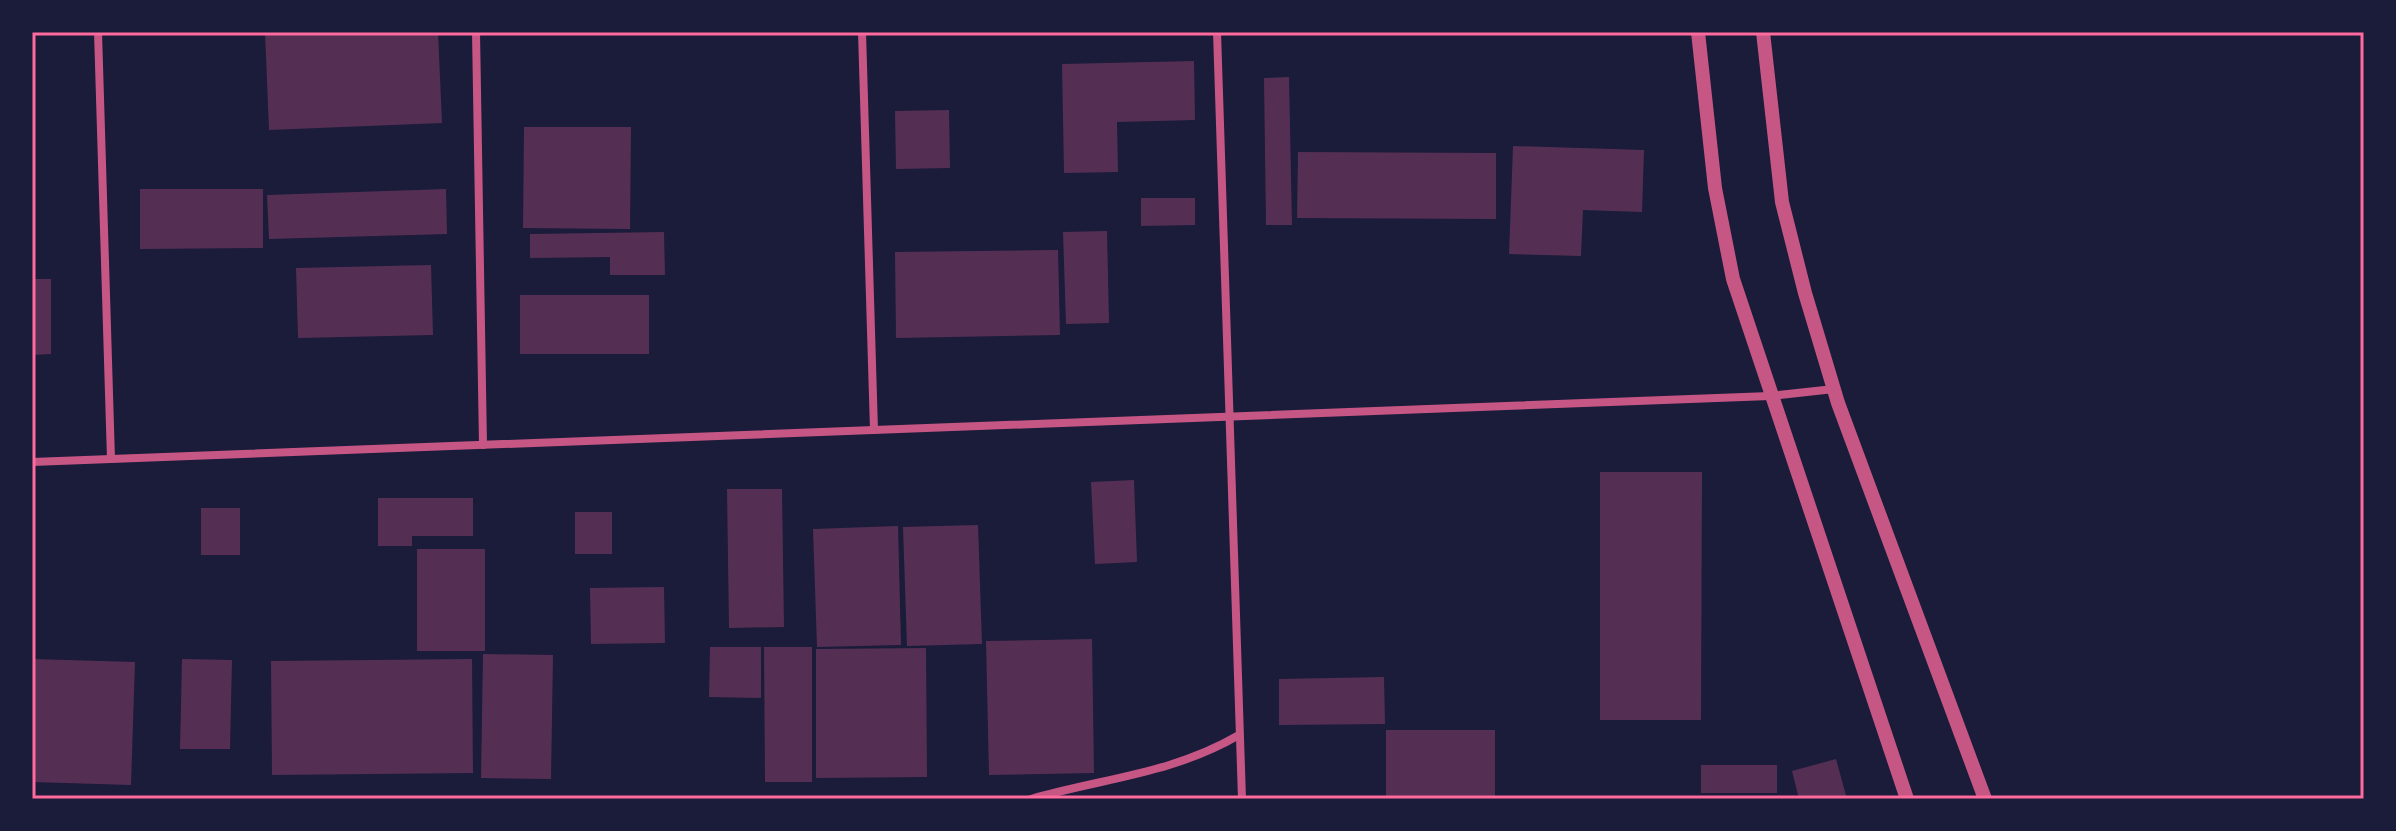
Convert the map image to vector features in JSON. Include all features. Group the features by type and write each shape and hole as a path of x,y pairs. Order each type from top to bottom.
{"street":[{"path":"98,32 111,459"},
{"path":"476,32 483,445"},
{"path":"862,32 874,430"},
{"path":"1217,32 1242,799"},
{"path":"1698,32 1715,188 1733,279 1907,799"},
{"path":"1763,32 1782,202 1834,389 1985,799"},
{"path":"32,462 1770,396 1834,389"},
{"path":"1031,799 1173,767 1208,753 1239,735"}],"building":[{"path":"265,32 438,32 442,123 269,130"},
{"path":"1194,61 1195,120 1117,122 1118,172 1064,173 1062,64"},
{"path":"1289,77 1292,225 1266,225 1264,78"},
{"path":"949,110 950,168 896,169 895,111"},
{"path":"524,127 631,127 630,229 523,228"},
{"path":"1513,146 1644,150 1642,212 1583,210 1581,256 1509,254"},
{"path":"1298,152 1496,153 1496,219 1297,218"},
{"path":"140,189 263,189 263,248 140,249"},
{"path":"446,189 447,234 269,239 267,195"},
{"path":"1141,198 1195,198 1195,225 1141,226"},
{"path":"1107,231 1109,323 1066,324 1063,232"},
{"path":"664,232 665,275 610,275 610,257 530,258 530,234"},
{"path":"1058,250 1060,335 896,338 895,252"},
{"path":"431,265 433,335 298,338 296,268"},
{"path":"32,279 51,279 51,354 32,355"},
{"path":"520,295 649,295 649,354 520,354"},
{"path":"1600,472 1702,472 1701,720 1600,720"},
{"path":"1134,480 1137,562 1095,564 1091,482"},
{"path":"727,489 782,489 784,627 729,628"},
{"path":"378,498 473,498 473,536 412,536 412,546 378,546"},
{"path":"201,508 240,508 240,555 201,555"},
{"path":"575,512 612,512 612,554 575,554"},
{"path":"978,525 982,644 907,646 903,527"},
{"path":"898,526 901,645 817,647 813,529"},
{"path":"417,549 485,549 485,651 417,651"},
{"path":"664,587 665,643 591,644 590,588"},
{"path":"1092,639 1094,773 989,775 986,641"},
{"path":"710,647 761,647 761,698 709,697"},
{"path":"764,647 812,647 812,782 765,782"},
{"path":"926,648 927,777 816,778 816,649"},
{"path":"483,654 553,655 551,779 481,778"},
{"path":"32,659 135,662 131,785 32,782"},
{"path":"182,659 232,660 230,749 180,749"},
{"path":"472,659 473,773 272,775 271,661"},
{"path":"1384,677 1385,724 1279,725 1279,679"},
{"path":"1386,730 1495,730 1495,799 1386,799"},
{"path":"1836,759 1847,799 1799,799 1792,771"},
{"path":"1701,765 1777,765 1777,793 1701,793"}]}
